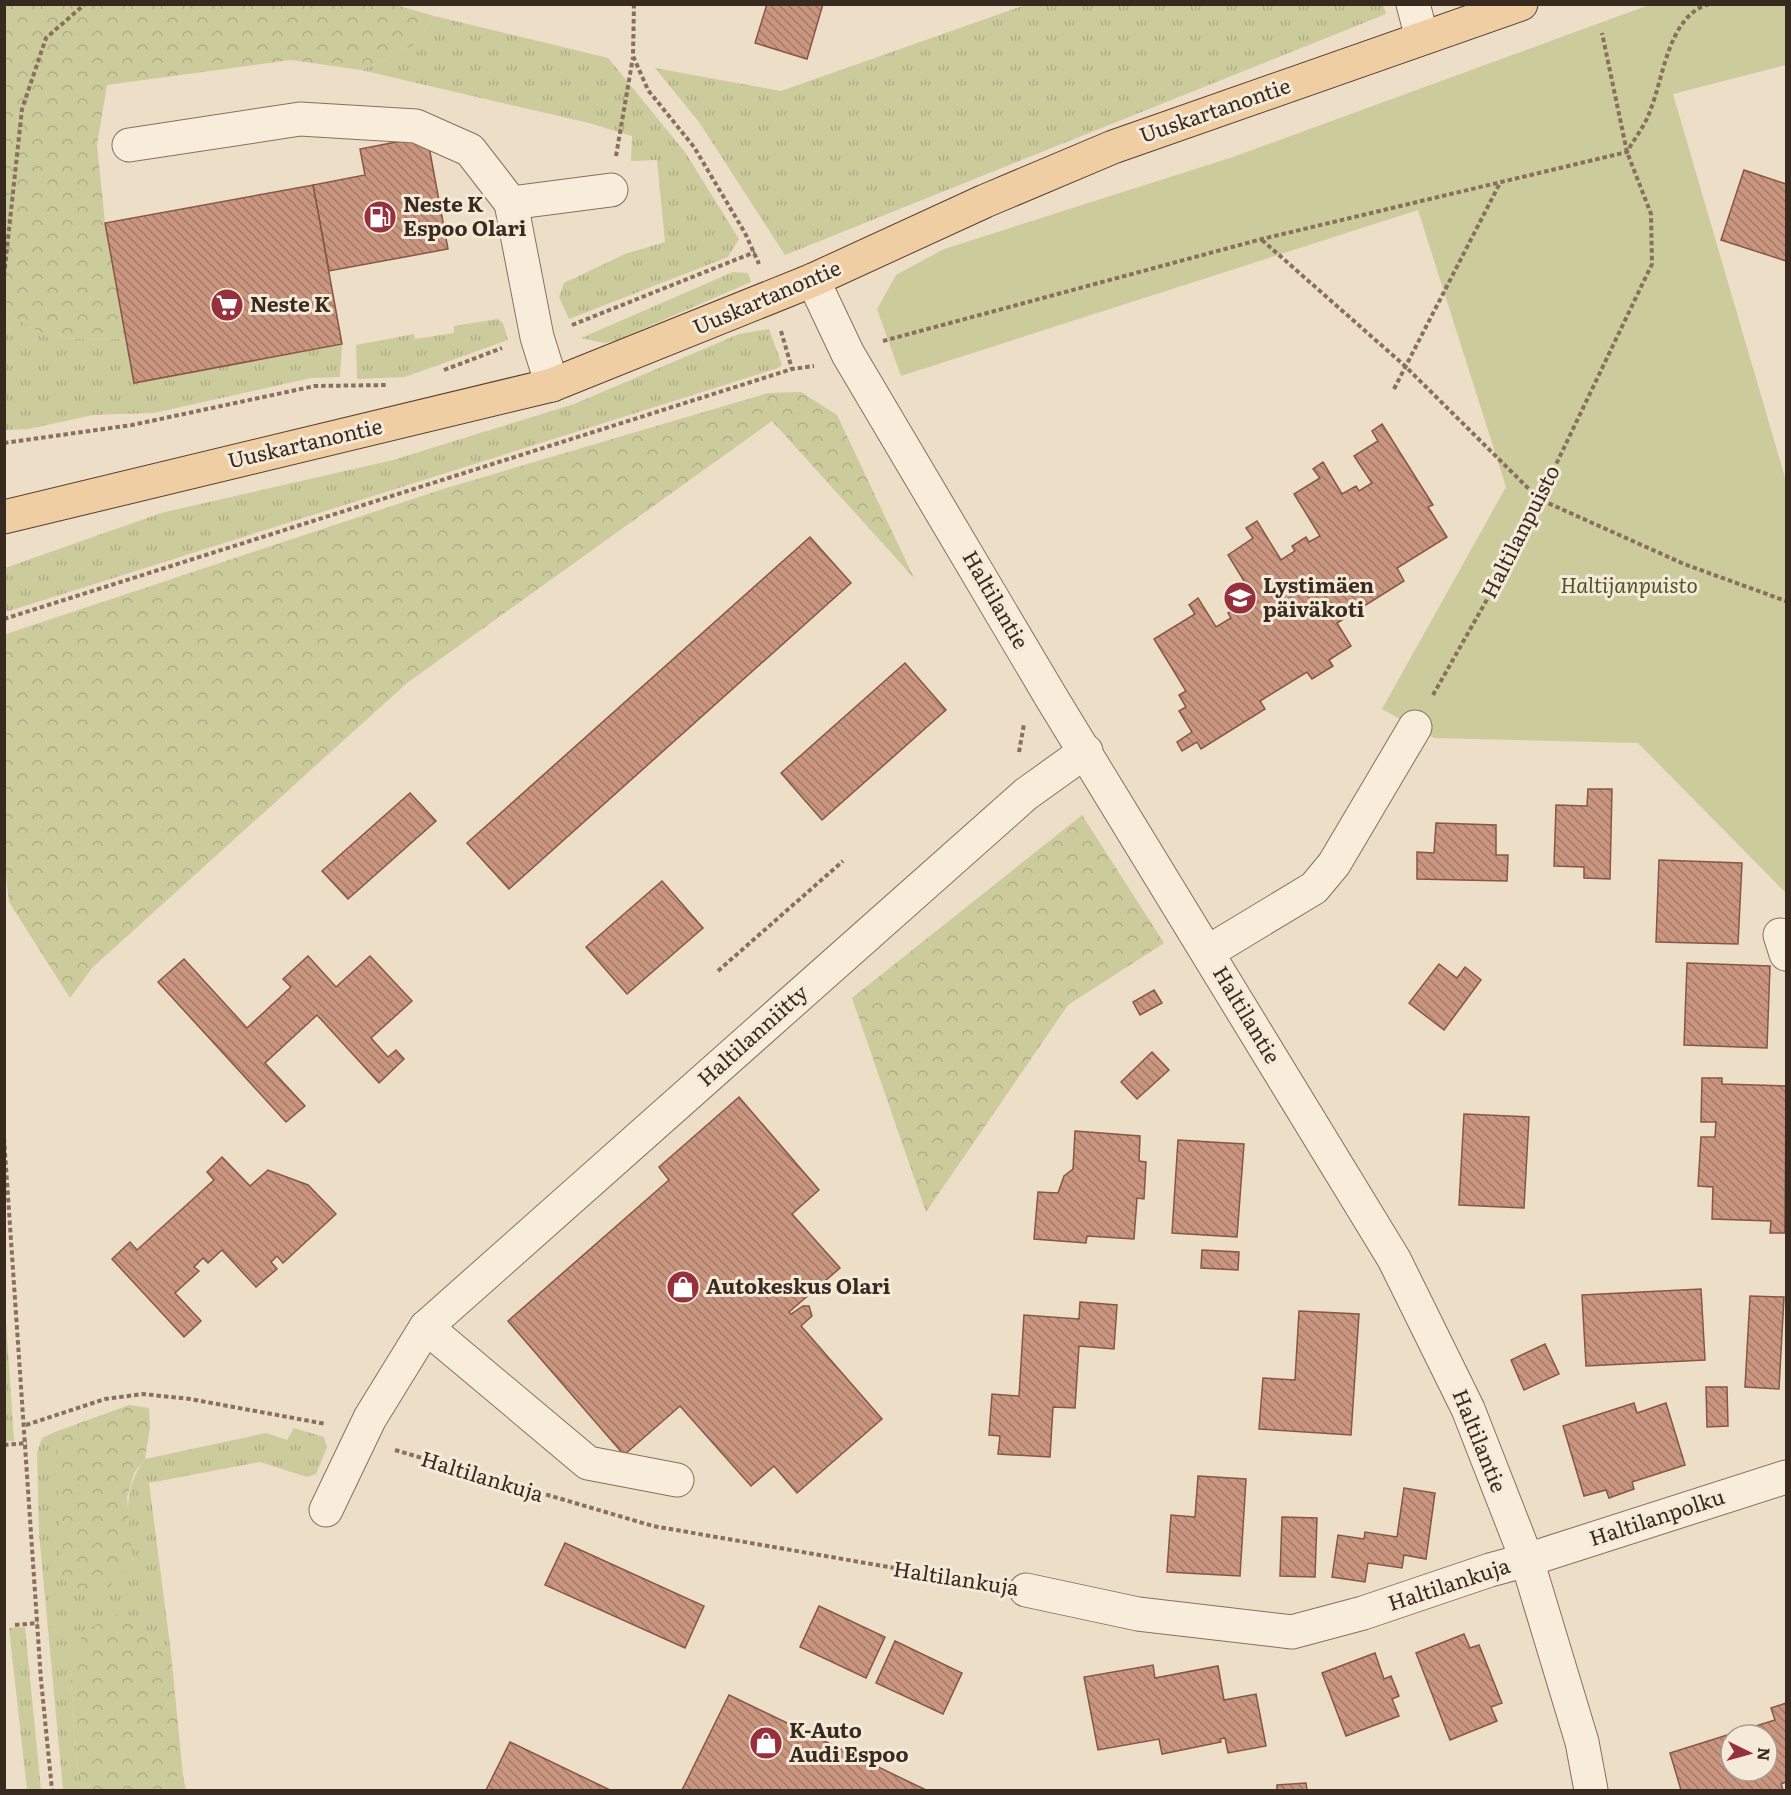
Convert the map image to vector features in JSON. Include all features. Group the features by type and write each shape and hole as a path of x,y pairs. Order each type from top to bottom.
{"main road":[{"name":"Uuskartanontie","path":"4,517 552,385 813,280 985,201 1113,147 1422,38 1521,6"}],"street":[{"path":"1413,4 1422,38"},
{"path":"129,145 300,119 416,126 470,150 511,203 537,337 552,385"},
{"path":"511,203 611,190"},
{"name":"Haltilantie","path":"813,280 848,354 1394,1259 1468,1409 1527,1560 1582,1742 1591,1791"},
{"path":"1208,952 1314,888 1334,864 1414,727"},
{"name":"Haltilanniitty","path":"327,1510 370,1418 426,1327 1026,794 1086,751"},
{"path":"426,1327 588,1463 677,1480"},
{"name":"Haltilanpolku","path":"1527,1560 1781,1472"},
{"name":"Haltilankuja","path":"1026,1590 1138,1614 1292,1632 1363,1613 1490,1569 1527,1560"}],"path":[{"path":"4,276 22,109 46,38 85,4"},
{"path":"611,190 621,114 633,56 634,4"},
{"path":"4,619 792,369 818,365 901,335 1262,239 1627,152 1650,113 1674,38 1696,8 1709,4"},
{"name":"Haltilanpuisto","path":"1414,727 1515,550 1652,264 1652,214 1627,152 1602,33"},
{"path":"633,56 648,90 694,147 754,252 792,369"},
{"path":"1394,389 1501,183"},
{"path":"1262,239 1406,366 1539,499 1684,564 1786,601"},
{"path":"432,374 616,309 754,252"},
{"path":"4,443 132,425 315,386 398,384"},
{"path":"718,971 843,861"},
{"path":"4,1138 52,1791"},
{"path":"26,1425 105,1399 142,1394 190,1399 330,1424"},
{"path":"4,1445 27,1443"},
{"name":"Haltilankuja","path":"386,1447 653,1526 897,1570 1026,1590"},
{"path":"15,1625 38,1623"}],"green space":[{"path":"393,4 434,16 413,46 361,70 291,60 107,85 97,145 105,223 126,339 50,338 5,312 5,5"},
{"path":"1383,4 1386,14 785,255 699,122 655,68 781,91 1025,5"},
{"name":"Haltijanpuisto","path":"1649,5 1786,5 1786,65 1673,94 1786,481 1786,893 1638,743 1434,738 1382,709 1506,487 1418,210 901,376 877,309 896,275 944,249 1233,157"},
{"path":"434,16 608,58 685,152 739,239 728,257 569,319 559,297 564,283 625,254 665,242 657,160 631,161 632,136 589,123 361,70 413,46"},
{"path":"733,272 748,273 751,282 617,340 604,343 581,338"},
{"path":"5,312 50,338 126,339 134,383 342,344 340,377 311,378 154,413 93,415 28,429 5,430"},
{"path":"498,319 503,323 508,340 405,377 357,379 356,345 414,334 415,339 454,333 454,326"},
{"path":"769,329 782,365 778,368 9,611 5,610 5,568 161,513 393,460 574,404 739,334"},
{"path":"801,392 837,415 914,578 772,421 407,683 92,968 70,998 9,902 4,859 6,634 443,489 768,393"},
{"path":"1082,815 1164,943 1068,1005 926,1212 852,998"},
{"path":"4,1291 14,1441 5,1441"},
{"path":"129,1405 149,1408 150,1428 145,1459 134,1473 127,1498 133,1562 106,1590 75,1595 62,1576 55,1432"},
{"path":"294,1428 324,1437 327,1447 316,1474 307,1477 260,1462 149,1483 171,1653 153,1650 143,1625 70,1667 77,1764 85,1790 63,1790 39,1533 37,1453 42,1438 55,1432 59,1470 133,1562 128,1521 129,1496 137,1471 145,1459 266,1433 287,1440"},
{"path":"120,1613 143,1625 153,1650 171,1653 183,1776 163,1778 164,1790 85,1790 77,1764 70,1667 84,1631"},
{"path":"25,1627 41,1790 27,1790 9,1628"},
{"path":"183,1776 186,1790 164,1790 163,1778"}],"building":[{"path":"767,4 823,4 807,59 755,43"},
{"name":"Neste K Espoo Olari","path":"427,136 448,249 329,271 313,185 365,175 360,149"},
{"path":"1744,170 1786,184 1786,261 1721,240"},
{"name":"Neste K","path":"313,185 342,344 134,383 105,223"},
{"path":"1382,424 1433,505 1428,507 1447,537 1397,568 1404,581 1337,623 1351,646 1329,660 1333,666 1312,679 1307,672 1260,701 1265,709 1201,749 1197,742 1182,751 1177,742 1192,732 1179,711 1186,707 1179,695 1186,691 1154,639 1195,614 1189,605 1198,598 1216,627 1231,618 1228,613 1242,604 1245,609 1257,602 1228,555 1253,538 1246,528 1257,521 1281,560 1295,551 1292,546 1306,537 1309,542 1320,536 1294,494 1320,478 1313,469 1323,462 1342,494 1356,486 1359,491 1372,483 1354,456 1378,441 1372,431"},
{"path":"810,537 851,583 509,889 467,843"},
{"path":"905,663 946,710 822,820 781,773"},
{"path":"1588,789 1612,789 1610,879 1584,878 1584,867 1554,866 1556,805 1587,806"},
{"path":"410,793 436,821 348,899 322,871"},
{"path":"1436,823 1496,825 1496,855 1508,855 1507,881 1417,879 1417,852 1434,853"},
{"path":"1659,860 1742,863 1738,944 1656,942"},
{"path":"662,881 703,928 627,994 586,947"},
{"path":"308,956 336,987 370,956 412,1001 371,1038 388,1057 396,1050 404,1059 379,1083 317,1015 265,1063 305,1106 286,1122 158,982 184,959 247,1028 291,987 283,979"},
{"path":"1687,963 1770,966 1767,1048 1684,1045"},
{"path":"1439,964 1457,978 1465,967 1481,980 1444,1030 1409,1003"},
{"path":"1154,990 1162,1003 1140,1015 1133,1002"},
{"path":"1152,1052 1169,1070 1137,1099 1121,1082"},
{"path":"1702,1078 1722,1078 1722,1084 1786,1086 1785,1233 1770,1233 1771,1221 1712,1219 1713,1187 1698,1186 1701,1137 1715,1137 1716,1122 1701,1122"},
{"name":"Autokeskus Olari","path":"739,1097 819,1190 792,1214 840,1268 789,1312 791,1314 803,1306 809,1306 812,1316 801,1326 882,1419 797,1493 774,1466 751,1486 680,1406 624,1455 508,1321 669,1180 659,1167"},
{"path":"1464,1114 1529,1117 1524,1208 1459,1205"},
{"path":"1075,1131 1140,1136 1139,1161 1146,1162 1144,1199 1137,1198 1134,1239 1087,1236 1086,1243 1034,1239 1038,1192 1058,1193 1064,1176 1073,1169"},
{"path":"1178,1140 1244,1144 1237,1237 1172,1233"},
{"path":"222,1157 250,1186 268,1170 308,1185 336,1214 283,1263 277,1256 271,1262 277,1269 256,1287 222,1250 208,1263 203,1258 194,1267 199,1271 175,1293 201,1321 184,1337 112,1259 130,1242 137,1250 214,1180 207,1172"},
{"path":"1202,1250 1239,1252 1238,1270 1201,1268"},
{"path":"1701,1289 1705,1360 1586,1366 1582,1295"},
{"path":"1750,1296 1784,1297 1779,1389 1745,1387"},
{"path":"1080,1302 1117,1305 1114,1349 1079,1346 1075,1408 1053,1407 1050,1457 998,1454 1000,1436 989,1435 992,1394 1019,1396 1024,1315 1079,1319"},
{"path":"1299,1311 1359,1314 1351,1435 1259,1429 1263,1378 1295,1380"},
{"path":"1545,1344 1559,1374 1524,1390 1511,1360"},
{"path":"1706,1387 1727,1387 1728,1426 1707,1427"},
{"path":"1634,1403 1637,1413 1666,1403 1685,1465 1632,1482 1634,1489 1609,1498 1606,1490 1584,1496 1563,1426"},
{"path":"1198,1476 1246,1479 1240,1576 1167,1572 1171,1515 1195,1517"},
{"path":"1404,1488 1435,1493 1426,1559 1404,1555 1402,1568 1368,1563 1365,1582 1332,1577 1338,1535 1364,1539 1365,1532 1397,1537"},
{"path":"1282,1517 1317,1518 1315,1577 1280,1576"},
{"path":"565,1543 704,1606 685,1648 545,1585"},
{"path":"819,1606 885,1637 866,1678 800,1647"},
{"path":"1464,1634 1470,1648 1479,1645 1502,1703 1491,1707 1497,1721 1450,1740 1416,1653"},
{"path":"895,1641 962,1673 943,1714 876,1683"},
{"path":"1375,1653 1384,1679 1391,1676 1399,1696 1392,1699 1399,1716 1346,1736 1322,1673"},
{"path":"1153,1665 1155,1678 1218,1666 1224,1700 1256,1694 1266,1746 1228,1753 1225,1738 1220,1739 1221,1742 1162,1754 1159,1739 1098,1750 1084,1677"},
{"name":"K-Auto Audi Espoo","path":"729,1695 926,1790 682,1790"},
{"path":"1786,1703 1786,1782 1781,1784 1783,1790 1681,1790 1670,1753 1719,1738 1719,1783 1779,1783 1779,1723 1765,1723 1775,1720 1771,1708"},
{"path":"510,1742 610,1790 486,1790"},
{"path":"1306,1783 1307,1790 1277,1790 1277,1785"}],"place":[{"name":"Neste K Espoo Olari","path":"380,217"},
{"name":"Neste K","path":"227,305"},
{"name":"Lystimäen päiväkoti","path":"1240,598"},
{"name":"Autokeskus Olari","path":"683,1287"},
{"name":"K-Auto Audi Espoo","path":"766,1743"}]}
